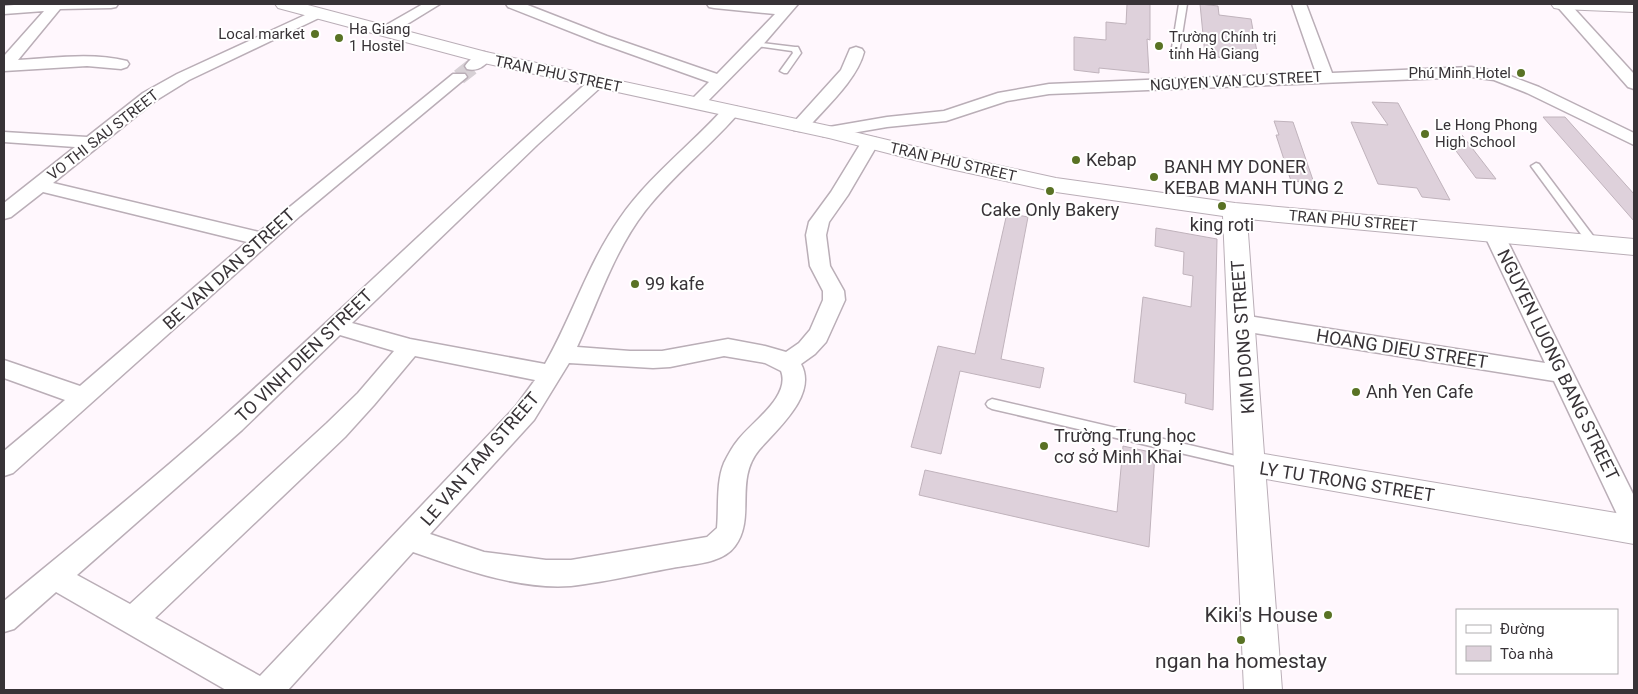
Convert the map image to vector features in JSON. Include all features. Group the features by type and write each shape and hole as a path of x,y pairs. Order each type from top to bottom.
{"main road":[{"name":"TRAN PHU STREET","path":"284,4 386,32 472,67 596,83 696,103 1056,185 1235,210 1634,247"},
{"path":"1561,4 1634,7"},
{"name":"KIM DONG STREET","path":"1235,210 1251,464"},
{"name":"LY TU TRONG STREET","path":"1263,690 1251,464 1634,530"}],"street":[{"path":"4,10 56,4 111,4"},
{"path":"4,66 56,4"},
{"path":"386,32 432,4"},
{"path":"513,4 602,39 720,80"},
{"path":"714,4 788,7"},
{"path":"1299,4 1325,76"},
{"path":"1561,4 1634,84"},
{"path":"696,103 756,44 788,7"},
{"name":"VO THI SAU STREET","path":"4,213 131,110 167,86 316,14"},
{"path":"800,126 847,73 856,52"},
{"path":"4,66 87,61 121,64"},
{"name":"BE VAN DAN STREET","path":"4,466 323,186 472,67"},
{"name":"NGUYEN VAN CU STREET","path":"829,132 887,122 946,116 1004,97 1049,89 1325,76 1471,72 1497,76 1534,90 1634,140"},
{"name":"TO VINH DIEN STREET","path":"4,619 233,423 531,140 596,83"},
{"name":"LE VAN TAM STREET","path":"268,690 525,414 557,364 607,257 627,222 730,111"},
{"path":"4,137 90,143"},
{"path":"788,362 807,351 816,341 834,300 834,290 825,279 820,266 816,235 821,218 841,191 856,162 870,142"},
{"path":"39,185 262,239"},
{"name":"NGUYEN LUONG BANG STREET","path":"1494,234 1634,523"},
{"name":"HOANG DIEU STREET","path":"1242,323 1562,374"},
{"path":"335,326 410,347 557,364 654,360 695,354 721,347 768,355 788,362 792,366 794,385 786,402 747,448 736,465 730,529 728,537 720,544 709,548 571,573 546,573 484,564 409,539"},
{"path":"133,620 336,430 366,399 410,347"},
{"path":"4,369 84,397"},
{"path":"55,577 255,690"}],"lane":[{"path":"1175,54 1183,4"},
{"path":"756,44 795,49 796,53 784,70"},
{"path":"1536,166 1593,243"},
{"path":"992,404 1251,464"}],"building":[{"path":"1127,4 1150,4 1150,40 1147,39 1149,73 1099,68 1099,73 1074,70 1074,37 1106,40 1106,22 1126,24"},
{"path":"1200,4 1218,6 1219,15 1251,19 1257,52 1223,48 1224,58 1205,55"},
{"path":"1372,102 1398,103 1450,200 1422,197 1417,188 1378,184 1351,122 1388,125"},
{"path":"1543,117 1565,117 1634,194 1634,221"},
{"path":"1274,121 1293,122 1314,183 1291,181 1276,135 1279,135"},
{"path":"1462,135 1496,179 1476,178 1451,144"},
{"path":"1007,213 1028,217 1001,359 1044,368 1040,388 960,371 941,454 911,447 938,346 975,354"},
{"path":"1156,228 1217,239 1213,410 1185,403 1186,394 1134,382 1143,297 1191,307 1193,276 1183,274 1184,252 1155,246"},
{"path":"1123,446 1155,453 1149,547 919,495 925,470 1117,512"}],"tunnel":[{"path":"459,77 473,66"}],"place":[{"name":"Local market","path":"315,34"},
{"name":"Ha Giang 1 Hostel","path":"339,38"},
{"name":"Trường Chính trị tỉnh Hà Giang","path":"1159,46"},
{"name":"Phú Minh Hotel","path":"1521,73"},
{"name":"Le Hong Phong High School","path":"1425,134"},
{"name":"Kebap","path":"1076,160"},
{"name":"BANH MY DONER KEBAB MANH TUNG 2","path":"1154,177"},
{"name":"Cake Only Bakery","path":"1050,191"},
{"name":"king roti","path":"1222,206"},
{"name":"99 kafe","path":"635,284"},
{"name":"Anh Yen Cafe","path":"1356,392"},
{"name":"Trường Trung học cơ sở Minh Khai","path":"1044,446"},
{"name":"Kiki's House","path":"1328,615"},
{"name":"ngan ha homestay","path":"1241,640"}]}
